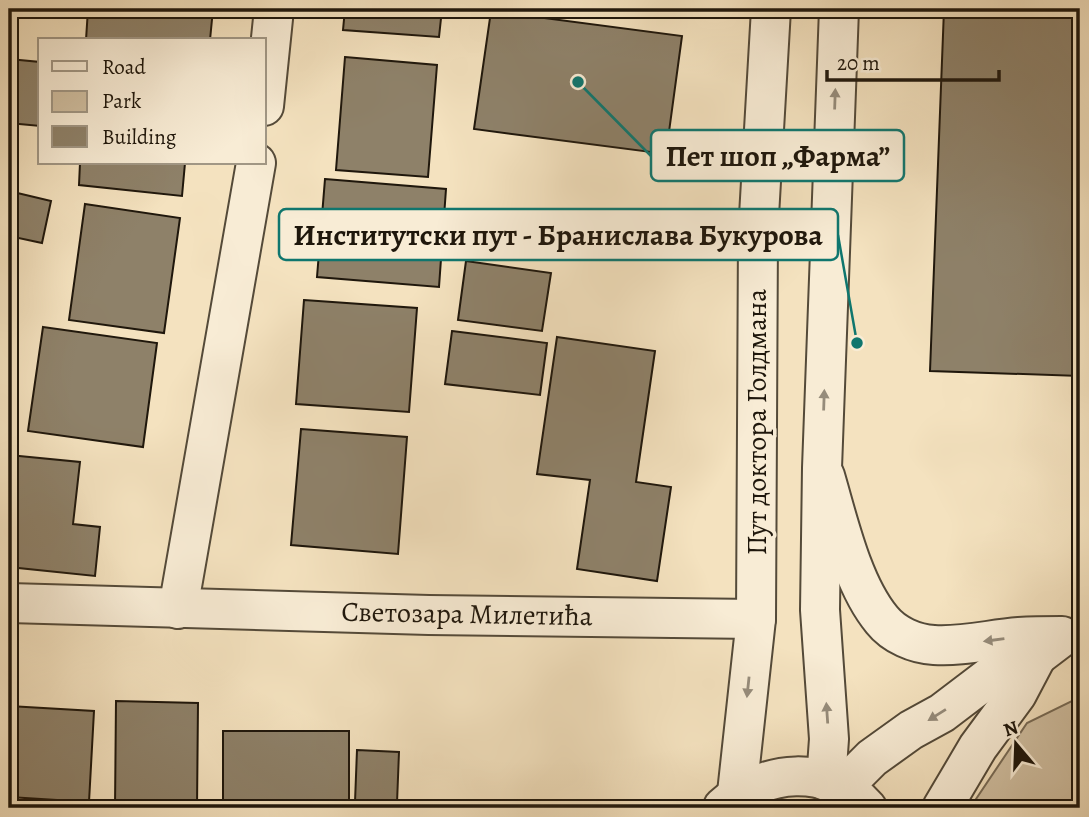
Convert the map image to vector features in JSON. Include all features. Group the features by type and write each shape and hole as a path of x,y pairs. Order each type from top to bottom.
{"street":[{"path":"266,87 274,9"},
{"name":"Пут доктора Голдмана","path":"729,801 756,619 758,233 771,9"},
{"path":"839,9 822,468 820,610 829,740 845,792"},
{"path":"178,610 256,164"},
{"path":"822,468 860,582 882,621 898,634 919,643 934,645 960,645 1018,637 1060,638"},
{"name":"Светозара Милетића","path":"9,603 178,610 756,619"},
{"path":"845,792 872,758 911,730 942,713 992,676 1060,638"},
{"path":"942,808 978,747 1060,638"},
{"path":"729,801 765,780 796,775 845,792"}],"green space":[{"path":"1080,697 1080,808 970,808 1027,723"}],"building":[{"path":"88,9 213,9 210,38 86,38"},
{"path":"345,9 442,9 439,37 343,30"},
{"path":"944,9 1080,9 1080,376 930,371"},
{"path":"491,11 682,36 666,154 474,129"},
{"path":"345,57 437,65 428,177 336,170"},
{"path":"9,59 38,62 38,126 9,123"},
{"path":"80,164 185,164 182,196 79,185"},
{"path":"325,179 446,189 439,287 317,277"},
{"path":"9,191 51,201 42,243 9,236"},
{"path":"85,204 180,218 164,333 69,320"},
{"path":"466,261 551,273 542,331 458,320"},
{"path":"304,300 417,308 409,412 296,404"},
{"path":"43,327 157,343 143,447 28,431"},
{"path":"452,331 547,343 540,395 445,384"},
{"path":"557,337 655,351 636,482 671,487 657,581 577,569 590,480 537,474"},
{"path":"301,429 407,437 398,554 291,545"},
{"path":"9,455 80,462 73,524 100,527 95,576 9,567"},
{"path":"116,701 198,703 197,808 115,808"},
{"path":"9,706 94,711 89,802 9,797"},
{"path":"223,731 349,731 349,808 223,808"},
{"path":"357,750 399,752 397,803 355,802"}],"place":[{"name":"Пет шоп „Фарма”","path":"578,82"},
{"name":"Институтски пут - Бранислава Букурова","path":"857,343"}]}
